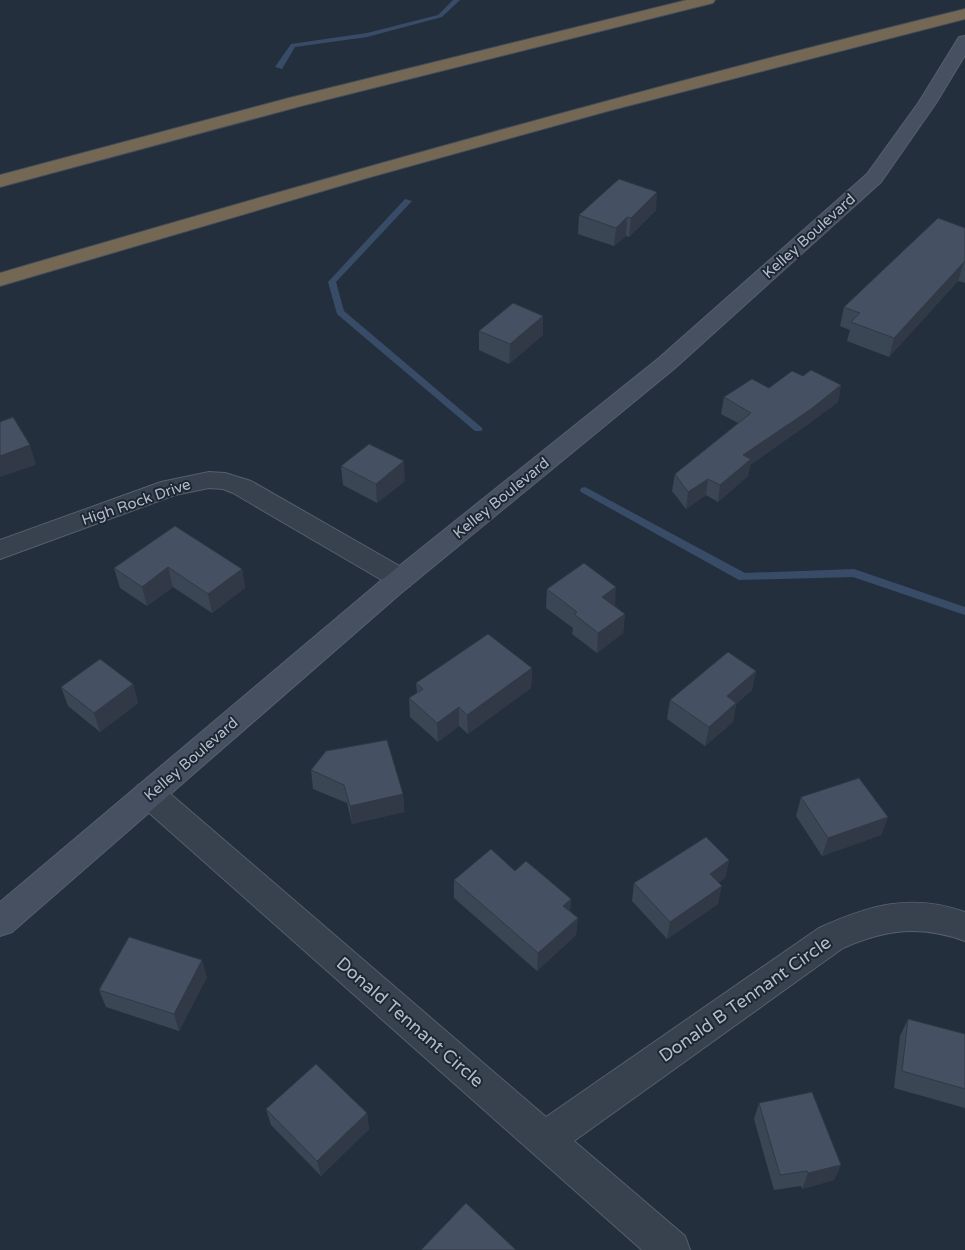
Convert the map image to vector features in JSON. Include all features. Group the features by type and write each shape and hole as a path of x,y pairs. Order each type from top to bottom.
{"highway":[{"path":"0,181 295,102 707,0"},
{"path":"0,280 282,196 501,135 746,69 965,14"}],"main road":[{"name":"Kelley Boulevard","path":"0,922 401,579 667,363 874,178 927,104 965,41"}],"street":[{"name":"High Rock Drive","path":"0,550 170,488 209,480 225,481 242,487 401,579"},
{"name":"Donald Tennant Circle","path":"149,794 671,1250"},
{"name":"Donald B Tennant Circle","path":"544,1140 831,938 859,925 884,918 917,916 953,922 965,927"}],"building":[{"path":"619,179 657,192 631,218 627,217 616,228 579,215"},
{"path":"938,218 965,228 965,262 894,338 851,322 860,313 844,307"},
{"path":"513,303 543,316 510,344 479,331"},
{"path":"811,370 841,385 811,409 743,455 751,459 720,485 708,479 688,492 675,474 751,413 724,397 752,379 769,388 792,371 803,376"},
{"path":"13,417 30,445 0,456 0,422"},
{"path":"369,444 404,461 376,484 341,466"},
{"path":"175,526 242,569 208,594 168,567 142,587 114,568"},
{"path":"584,563 616,587 602,597 625,614 598,633 574,614 577,612 547,589"},
{"path":"488,634 532,668 467,715 459,707 437,723 409,698 423,689 416,683"},
{"path":"728,652 756,671 727,696 736,703 709,727 670,700"},
{"path":"100,659 133,684 94,713 61,687"},
{"path":"387,740 403,794 350,806 344,785 311,770 326,751"},
{"path":"859,778 888,817 828,838 801,797"},
{"path":"706,837 729,860 710,874 722,886 670,922 634,883"},
{"path":"491,849 515,871 526,861 571,899 563,906 578,918 538,953 454,880"},
{"path":"129,937 202,960 174,1014 99,990"},
{"path":"908,1019 965,1034 965,1089 902,1071"},
{"path":"316,1064 367,1113 317,1161 266,1109"},
{"path":"812,1092 841,1165 808,1173 807,1171 780,1175 759,1103"},
{"path":"466,1203 516,1250 421,1250"}],"waterway":[{"path":"279,67 293,45 367,35 440,16 457,0"},
{"path":"408,201 332,282 340,312 478,429"},
{"path":"585,490 743,577 854,573 965,611"}]}
